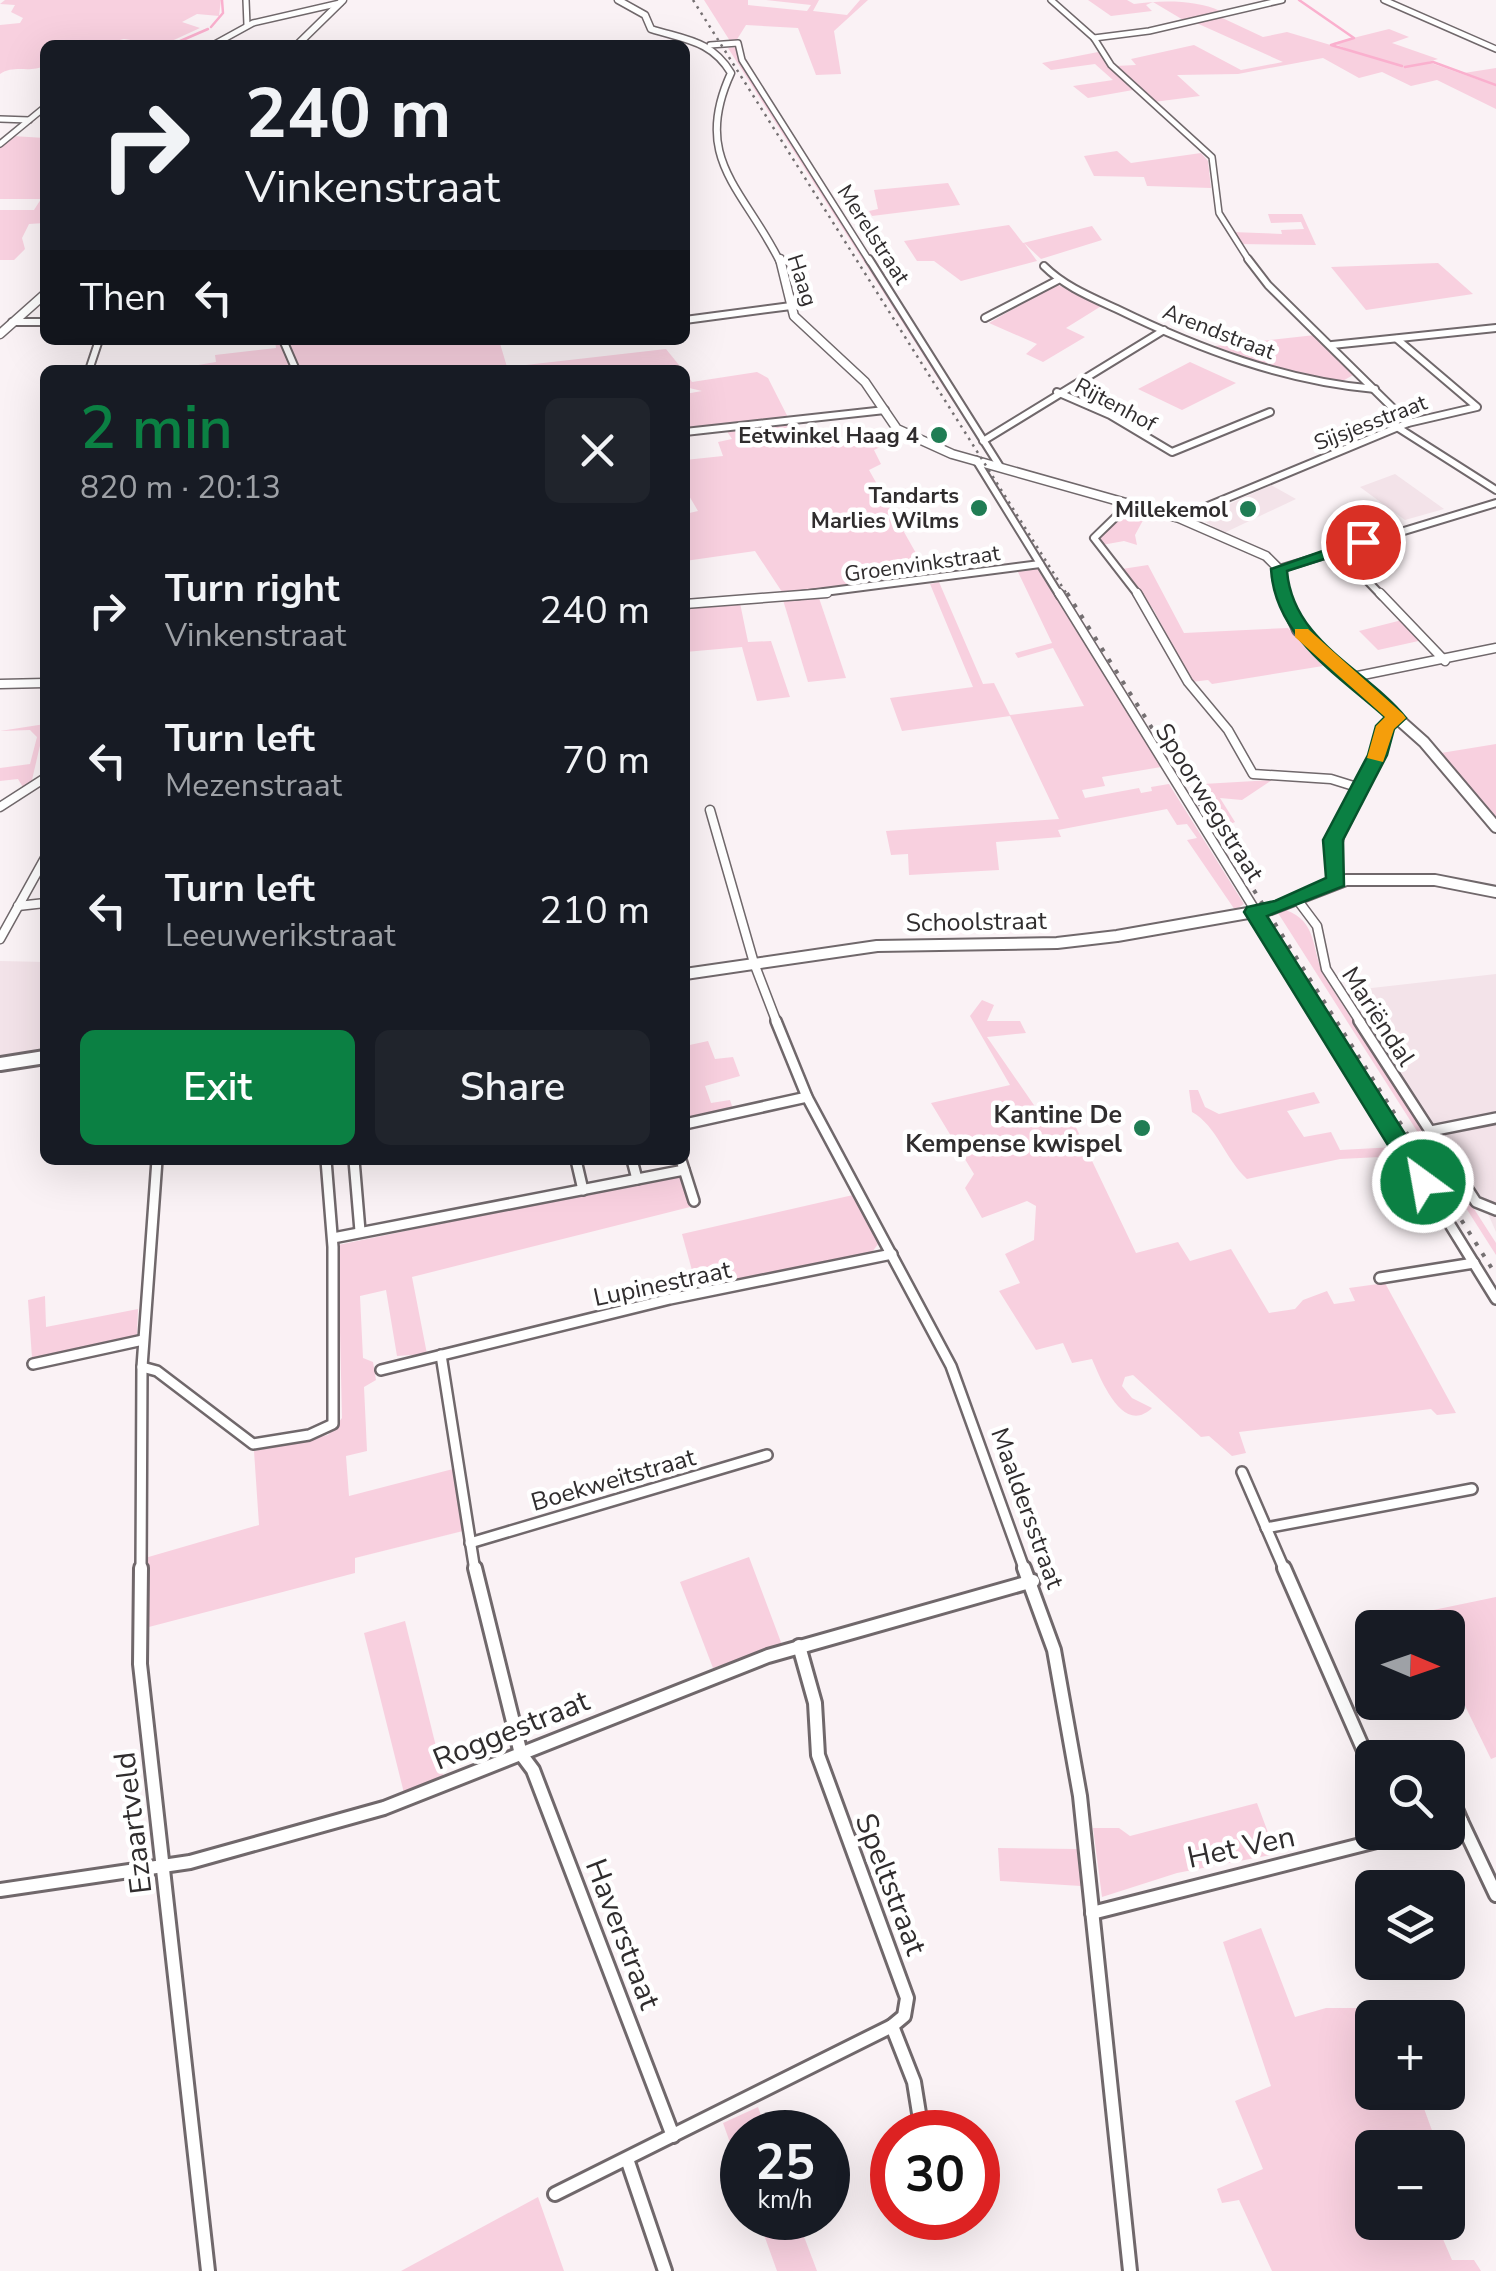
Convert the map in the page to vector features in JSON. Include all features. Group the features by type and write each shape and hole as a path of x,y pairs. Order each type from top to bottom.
{"street":[{"path":"246,0 247,25"},
{"path":"618,0 645,15 651,29 710,45"},
{"path":"1051,0 1094,38 1111,65 1212,156 1219,213 1226,230 1268,286 1408,423"},
{"path":"1094,38 1142,32 1282,0"},
{"path":"1384,0 1496,49"},
{"path":"222,40 247,25 341,2"},
{"path":"302,40 341,2"},
{"name":"Merelstraat","path":"710,45 738,43 742,60 1000,465"},
{"name":"Haag","path":"710,45 731,74 715,107 717,154 780,260 791,306 800,325 865,382 905,436 1179,518 1276,565"},
{"path":"0,144 40,116"},
{"path":"0,119 29,120"},
{"name":"Arendstraat","path":"1044,266 1058,280 1164,330 1286,375 1375,389"},
{"path":"985,318 1058,280"},
{"path":"4,328 40,298"},
{"path":"690,319 791,306"},
{"path":"4,328 40,323"},
{"path":"1332,345 1496,328"},
{"path":"982,441 1164,330"},
{"name":"Sijsjesstraat","path":"1179,518 1397,427 1477,407 1397,339"},
{"name":"Rijtenhof","path":"1057,392 1110,415 1172,452 1270,412"},
{"path":"690,431 885,410"},
{"path":"1397,427 1496,490"},
{"name":"Groenvinkstraat","path":"690,604 844,592 1040,564 976,460"},
{"path":"1496,503 1300,563 1276,565 1283,601 1292,621 1348,678 1436,754 1496,827"},
{"path":"1129,504 1094,538 1145,604 1188,682 1228,730 1250,771 1261,777 1330,779 1360,788"},
{"name":"Spoorwegstraat","path":"1040,564 1260,911 1496,1299"},
{"path":"1360,573 1445,660"},
{"path":"1348,678 1496,648"},
{"path":"0,684 40,683"},
{"path":"1397,718 1385,726 1378,755 1333,840 1337,882 1435,880 1496,892"},
{"path":"0,807 40,781"},
{"name":"Maaldersstraat","path":"710,810 754,963 807,1097 951,1366 1032,1581 1070,1720 1130,2271"},
{"path":"0,939 40,867"},
{"name":"Schoolstraat","path":"690,973 895,944 1085,940 1260,911 1337,882"},
{"name":"Mariëndal","path":"1291,901 1317,926 1326,969 1476,1202 1496,1210"},
{"path":"18,906 40,904"},
{"path":"0,1064 40,1059"},
{"path":"690,1123 807,1097"},
{"path":"1431,1132 1496,1118"},
{"name":"Ezaartveld","path":"157,1165 142,1367 139,1646 208,2271"},
{"path":"142,1367 156,1370 253,1444 325,1431 333,1424 337,1410 326,1165"},
{"path":"354,1165 360,1232"},
{"path":"577,1165 582,1190"},
{"path":"633,1165 637,1180"},
{"path":"332,1238 637,1180 683,1165 694,1201"},
{"name":"Lupinestraat","path":"380,1370 670,1299 697,1297 892,1254"},
{"path":"1380,1278 1474,1263"},
{"path":"33,1364 143,1340"},
{"path":"441,1355 470,1543 521,1754"},
{"name":"Boekweitstraat","path":"470,1543 767,1455"},
{"path":"1242,1472 1359,1740"},
{"path":"1266,1528 1472,1489"},
{"name":"Roggestraat","path":"0,1890 163,1867 384,1808 799,1646 1032,1581"},
{"name":"Speltstraat","path":"799,1646 815,1703 818,1755 826,1783 907,1998 904,2016 892,2026"},
{"name":"Haverstraat","path":"521,1754 533,1770 673,2136"},
{"path":"1465,1841 1496,1895"},
{"name":"Het Ven","path":"1092,1914 1196,1880 1254,1872 1355,1846"},
{"path":"555,2194 892,2026 914,2082 918,2110"},
{"path":"627,2159 666,2271"}],"shaded area":[{"path":"5,0 221,0 219,16 197,14 182,22 200,28 174,40 40,40 40,67 0,74 0,25 20,23 23,18 11,12 15,5 0,4"},
{"path":"704,0 748,0 748,5 807,11 811,5 766,0 819,0 813,11 847,15 860,0 868,0 834,31 841,74 816,75 798,28 746,25 736,41 730,41"},
{"path":"1088,0 1153,2 1146,5 1152,11 1111,16"},
{"path":"1153,2 1190,3 1220,11 1185,21"},
{"path":"1216,15 1263,37 1287,32 1354,52 1333,43 1389,29 1409,37 1392,43 1438,59 1428,62 1488,83 1464,73 1496,68 1496,109 1437,80 1411,86 1382,72 1359,78 1323,58 1238,74 1177,75 1200,96 1154,102 1115,66 1136,65 1131,59 1194,45 1241,70 1283,62 1192,21"},
{"path":"737,47 739,59 953,402 728,48"},
{"path":"1098,52 1133,90 1088,98 1073,86 1113,80 1095,64 1051,70 1042,63"},
{"path":"12,136 40,138 40,199 0,199 0,146"},
{"path":"1117,151 1131,163 1201,153 1208,161 1211,188 1147,186 1144,177 1094,176 1084,156"},
{"path":"948,183 960,205 872,216 869,211 878,209 874,190"},
{"path":"40,201 40,223 29,224 22,238 25,249 14,260 0,260 0,210 34,210"},
{"path":"1268,214 1302,214 1316,245 1239,244 1232,232 1282,234 1281,230 1304,229 1301,222 1271,223"},
{"path":"1009,225 1023,243 1092,226 1102,240 1041,259 1024,243 1037,261 961,281 934,261 917,261 904,241"},
{"path":"1438,263 1473,294 1366,310 1331,267"},
{"path":"1056,284 1103,305 1066,328 1085,337 1043,362 1026,354 1037,344 989,323"},
{"path":"1315,335 1355,374 1339,383 1291,374 1214,346"},
{"path":"282,345 290,365 198,365 216,362 215,355"},
{"path":"288,345 500,345 506,365 297,365"},
{"path":"666,349 679,365 525,365"},
{"path":"1190,362 1236,383 1182,410 1138,389"},
{"path":"757,372 768,378 802,445 894,431 901,437 874,450 881,464 869,470 930,578 784,595 755,551 690,560 690,513 698,511 690,497 690,459 723,456 718,442 732,439 726,430 690,434 690,393 702,391 690,388 690,379 692,382"},
{"path":"1395,474 1444,509 1405,520 1360,487"},
{"name":"Millekemol","path":"1271,485 1296,499 1224,533 1199,518"},
{"path":"1127,510 1148,511 1135,535 1137,545 1124,541 1102,545 1098,536"},
{"path":"1148,565 1184,633 1288,628 1323,666 1212,684 1208,680 1192,682 1153,609 1122,569"},
{"path":"1038,569 1161,767 1102,777 1105,786 1082,790 1085,798 1139,788 1141,793 1169,784 1244,904 1235,910 1187,840 1197,838 1187,824 1177,825 1167,809 1058,830 1061,837 996,842 999,870 909,875 908,854 891,855 886,831 1059,819 1010,716 902,731 890,698 973,687 930,584 939,582 983,684 994,683 1010,715 1084,706 1053,648 1018,658 1015,653 1052,643 1017,570"},
{"path":"819,598 846,678 808,682 783,600"},
{"path":"740,603 748,642 771,641 790,697 757,701 742,647 690,652 690,607"},
{"path":"1402,620 1423,640 1378,650 1359,631"},
{"path":"40,725 32,780 24,789 18,779 0,781 0,768 30,764 37,737 30,730 0,731"},
{"path":"1496,744 1496,818 1441,753"},
{"path":"1272,780 1242,800 1220,798 1235,822 1226,826 1203,784"},
{"path":"1286,910 1309,929 1324,976 1496,1243 1496,1255 1278,913"},
{"path":"0,961 40,962 40,1056 0,1061"},
{"path":"1496,974 1496,1232 1482,1200 1345,991"},
{"path":"982,1000 994,1005 987,1021 1020,1021 1026,1033 987,1037 1047,1124 1072,1119 1136,1253 1178,1242 1190,1261 1231,1249 1269,1313 1295,1309 1303,1300 1327,1291 1334,1304 1355,1301 1349,1288 1385,1283 1456,1413 1437,1415 1431,1409 1239,1432 1246,1453 1232,1456 1209,1436 1201,1437 1133,1375 1125,1377 1122,1386 1132,1398 1152,1408 1141,1415 1132,1415 1114,1402 1092,1359 1072,1363 1063,1343 1036,1350 999,1291 1020,1283 1005,1254 1034,1240 1036,1206 1027,1201 982,1218 965,1188 974,1174 931,1103 1010,1085 970,1016"},
{"path":"708,1041 715,1059 733,1057 740,1076 705,1086 711,1103 730,1100 733,1109 690,1118 690,1045"},
{"path":"1189,1090 1198,1090 1205,1107 1219,1114 1314,1092 1320,1103 1287,1111 1304,1137 1331,1132 1340,1150 1395,1147 1401,1156 1340,1159 1247,1179 1208,1126 1192,1112"},
{"path":"680,1174 690,1207 412,1277 427,1354 397,1356 386,1290 360,1296 363,1358 373,1362 376,1380 364,1387 367,1451 346,1456 349,1496 453,1469 463,1531 355,1558 355,1573 145,1628 145,1558 259,1525 254,1451 328,1435 342,1418 338,1245"},
{"path":"853,1195 879,1243 872,1252 698,1292 682,1234"},
{"path":"45,1296 46,1327 138,1309 137,1335 32,1358 28,1300"},
{"path":"749,1557 782,1645 713,1668 680,1582"},
{"path":"1496,1597 1496,1757 1491,1759 1465,1706 1465,1610 1433,1610"},
{"path":"405,1621 444,1779 404,1793 364,1633"},
{"path":"1257,1803 1276,1854 1177,1873 1102,1897 1093,1828 1119,1828 1130,1836"},
{"path":"998,1848 1077,1849 1081,1886 1000,1881"},
{"path":"1261,1928 1295,2017 1326,2008 1355,2008 1355,2110 1425,2110 1432,2130 1355,2130 1355,2240 1443,2240 1452,2260 1474,2260 1481,2271 1272,2271 1239,2200 1222,2203 1217,2189 1263,2169 1235,2101 1271,2086 1223,1942"},
{"path":"538,2197 564,2271 401,2271"},
{"path":"766,2240 805,2240 817,2271 777,2271"}],"waterway":[{"path":"211,27 223,13 222,0"},
{"path":"1299,0 1354,38 1331,45 1402,66"},
{"path":"183,40 208,29"},
{"path":"1405,67 1433,62 1496,85"}],"railway":[{"path":"693,0 1068,596"},
{"path":"1067,593 1496,1275"}],"slow traffic":[{"path":"1301,633 1397,718 1385,726 1376,758"}],"place":[{"name":"Eetwinkel Haag 4","path":"939,435"},
{"name":"Tandarts Marlies Wilms","path":"979,508"},
{"name":"Millekemol","path":"1248,509"},
{"name":"Kantine De Kempense kwispel","path":"1142,1128"}],"route":[{"path":"1363,542 1279,569 1281,592 1298,630 1397,718 1385,726 1378,755 1333,840 1331,854 1337,882 1320,886 1279,907 1254,912 1423,1182"}]}
